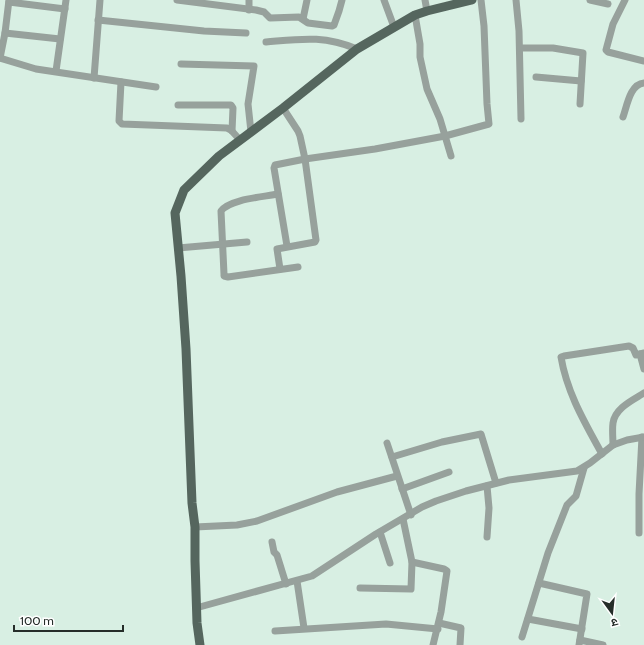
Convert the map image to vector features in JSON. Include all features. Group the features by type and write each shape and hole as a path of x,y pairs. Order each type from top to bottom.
{"main road":[{"path":"200,645 196,608 196,527 192,503 181,276 175,214 184,190 219,156 283,108 357,49 415,15 472,0"}],"street":[{"path":"56,71 66,0"},
{"path":"94,78 100,0"},
{"path":"177,0 260,11 270,18 299,18 308,23 333,26 342,0"},
{"path":"249,0 249,10"},
{"path":"303,19 307,0"},
{"path":"384,0 394,27"},
{"path":"425,0 427,11"},
{"path":"287,246 274,166 305,159 376,149 445,136 489,124 484,26 481,0"},
{"path":"516,0 520,48 521,119"},
{"path":"590,0 608,4"},
{"path":"625,0 613,24 606,50 608,52 644,61"},
{"path":"65,9 9,1 0,58 31,68 156,87"},
{"path":"415,15 420,44 420,57 427,89 440,118 450,156"},
{"path":"98,20 204,31 246,33"},
{"path":"5,33 60,39"},
{"path":"266,42 321,39 341,42 357,49"},
{"path":"520,48 547,48 582,52 584,54 580,104"},
{"path":"181,64 254,66 248,104 251,132"},
{"path":"536,77 581,81"},
{"path":"121,82 119,120 122,124 211,126 227,128 240,140"},
{"path":"623,117 629,97 634,88 638,84 644,83"},
{"path":"178,105 231,105 233,108 232,131"},
{"path":"280,269 277,249 316,241 305,159 299,133 283,108"},
{"path":"278,194 234,203 223,208 220,214 224,274 225,277 298,267"},
{"path":"178,248 247,242"},
{"path":"602,454 574,402 566,380 561,357 629,346 635,354 642,353 644,369"},
{"path":"613,445 612,425 615,417 624,406 644,392"},
{"path":"392,457 442,442 481,434 496,483"},
{"path":"196,608 314,575 380,532 436,501 509,480 574,472 584,468 613,445 627,440 643,437 639,494 639,532"},
{"path":"387,443 411,514"},
{"path":"522,637 548,553 567,505 576,496 584,468"},
{"path":"402,490 449,472"},
{"path":"196,527 237,526 257,521 343,490 397,476"},
{"path":"487,486 489,508 487,538"},
{"path":"360,588 412,589 412,562 403,519"},
{"path":"380,532 390,563"},
{"path":"272,542 274,552 277,556 286,584"},
{"path":"412,562 446,570 438,626 433,645"},
{"path":"297,581 304,628"},
{"path":"539,584 587,594 580,643 603,645"},
{"path":"528,619 582,629"},
{"path":"275,630 386,624 438,626 461,628 460,645"}]}
